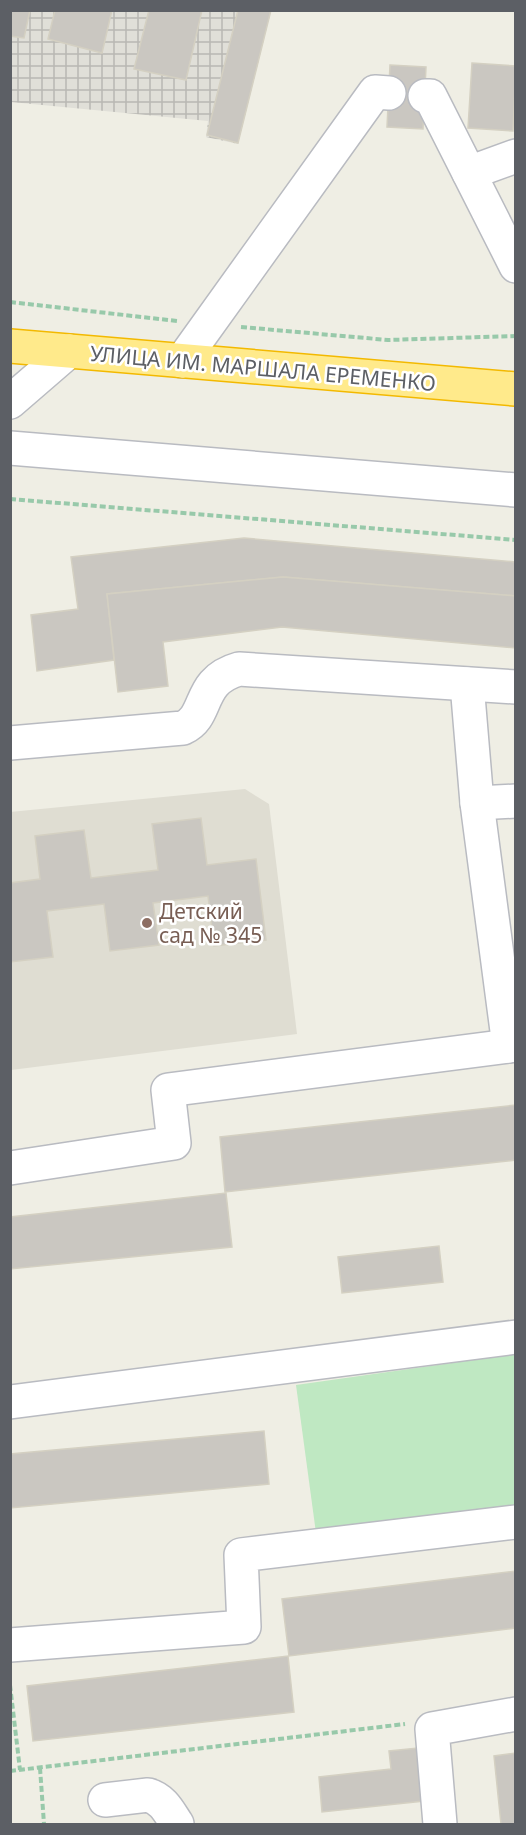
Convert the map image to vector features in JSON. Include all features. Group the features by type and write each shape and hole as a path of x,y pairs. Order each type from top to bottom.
{"highway":[{"name":"УЛИЦА ИМ. МАРШАЛА ЕРЕМЕНКО","path":"10,346 516,389"}],"street":[{"path":"182,361 375,92 389,93"},
{"path":"425,96 430,96 516,266"},
{"path":"469,173 516,156"},
{"path":"10,402 69,351"},
{"path":"10,448 516,490"},
{"path":"10,743 183,728 196,717 209,687 220,677 239,669 516,687"},
{"path":"10,1168 174,1143 168,1090 512,1046 477,803 467,684"},
{"path":"477,803 516,801"},
{"path":"10,1402 516,1337"},
{"path":"10,1645 244,1627 241,1555 516,1522"},
{"path":"440,1824 432,1729 516,1714"},
{"path":"105,1800 148,1795 155,1797 162,1802 177,1824"}],"path":[{"path":"10,302 208,325 388,340 516,336"},
{"path":"10,499 516,540"},
{"path":"10,1684 20,1770"},
{"path":"10,1771 394,1725 412,1724 432,1729"},
{"path":"40,1768 44,1824"}],"shaded area":[{"path":"10,11 271,11 238,144 206,137 208,121 11,102"},
{"name":"Детский сад № 345","path":"245,789 269,804 297,1034 11,1070 10,812"}],"green space":[{"path":"515,1354 515,1507 316,1533 296,1385"}],"building":[{"path":"10,10 30,10 24,38 10,36"},
{"path":"55,10 112,10 102,53 48,39"},
{"path":"149,10 202,10 186,80 134,69"},
{"path":"238,10 271,10 238,143 207,135"},
{"path":"472,63 516,66 513,131 468,128"},
{"path":"390,65 426,67 423,129 387,127"},
{"path":"244,538 516,562 516,596 283,577 107,594 114,660 37,671 31,615 78,609 71,557"},
{"path":"283,577 516,596 516,648 282,627 163,642 168,686 118,692 107,594"},
{"path":"201,818 207,865 256,859 266,940 214,946 208,896 153,903 159,945 110,951 104,904 47,911 53,957 10,962 10,883 40,879 35,836 84,830 91,878 158,870 152,824"},
{"path":"516,1105 516,1160 225,1192 220,1137"},
{"path":"226,1193 232,1247 10,1269 10,1217"},
{"path":"439,1246 443,1282 342,1293 338,1257"},
{"path":"264,1431 269,1484 10,1508 10,1454"},
{"path":"516,1571 516,1628 289,1656 282,1599"},
{"path":"288,1656 294,1712 33,1741 27,1686"},
{"path":"418,1748 424,1801 322,1812 319,1777 391,1769 389,1751"},
{"path":"516,1753 516,1824 501,1824 494,1756"}],"place":[{"name":"Детский сад № 345","path":"147,923"}]}
